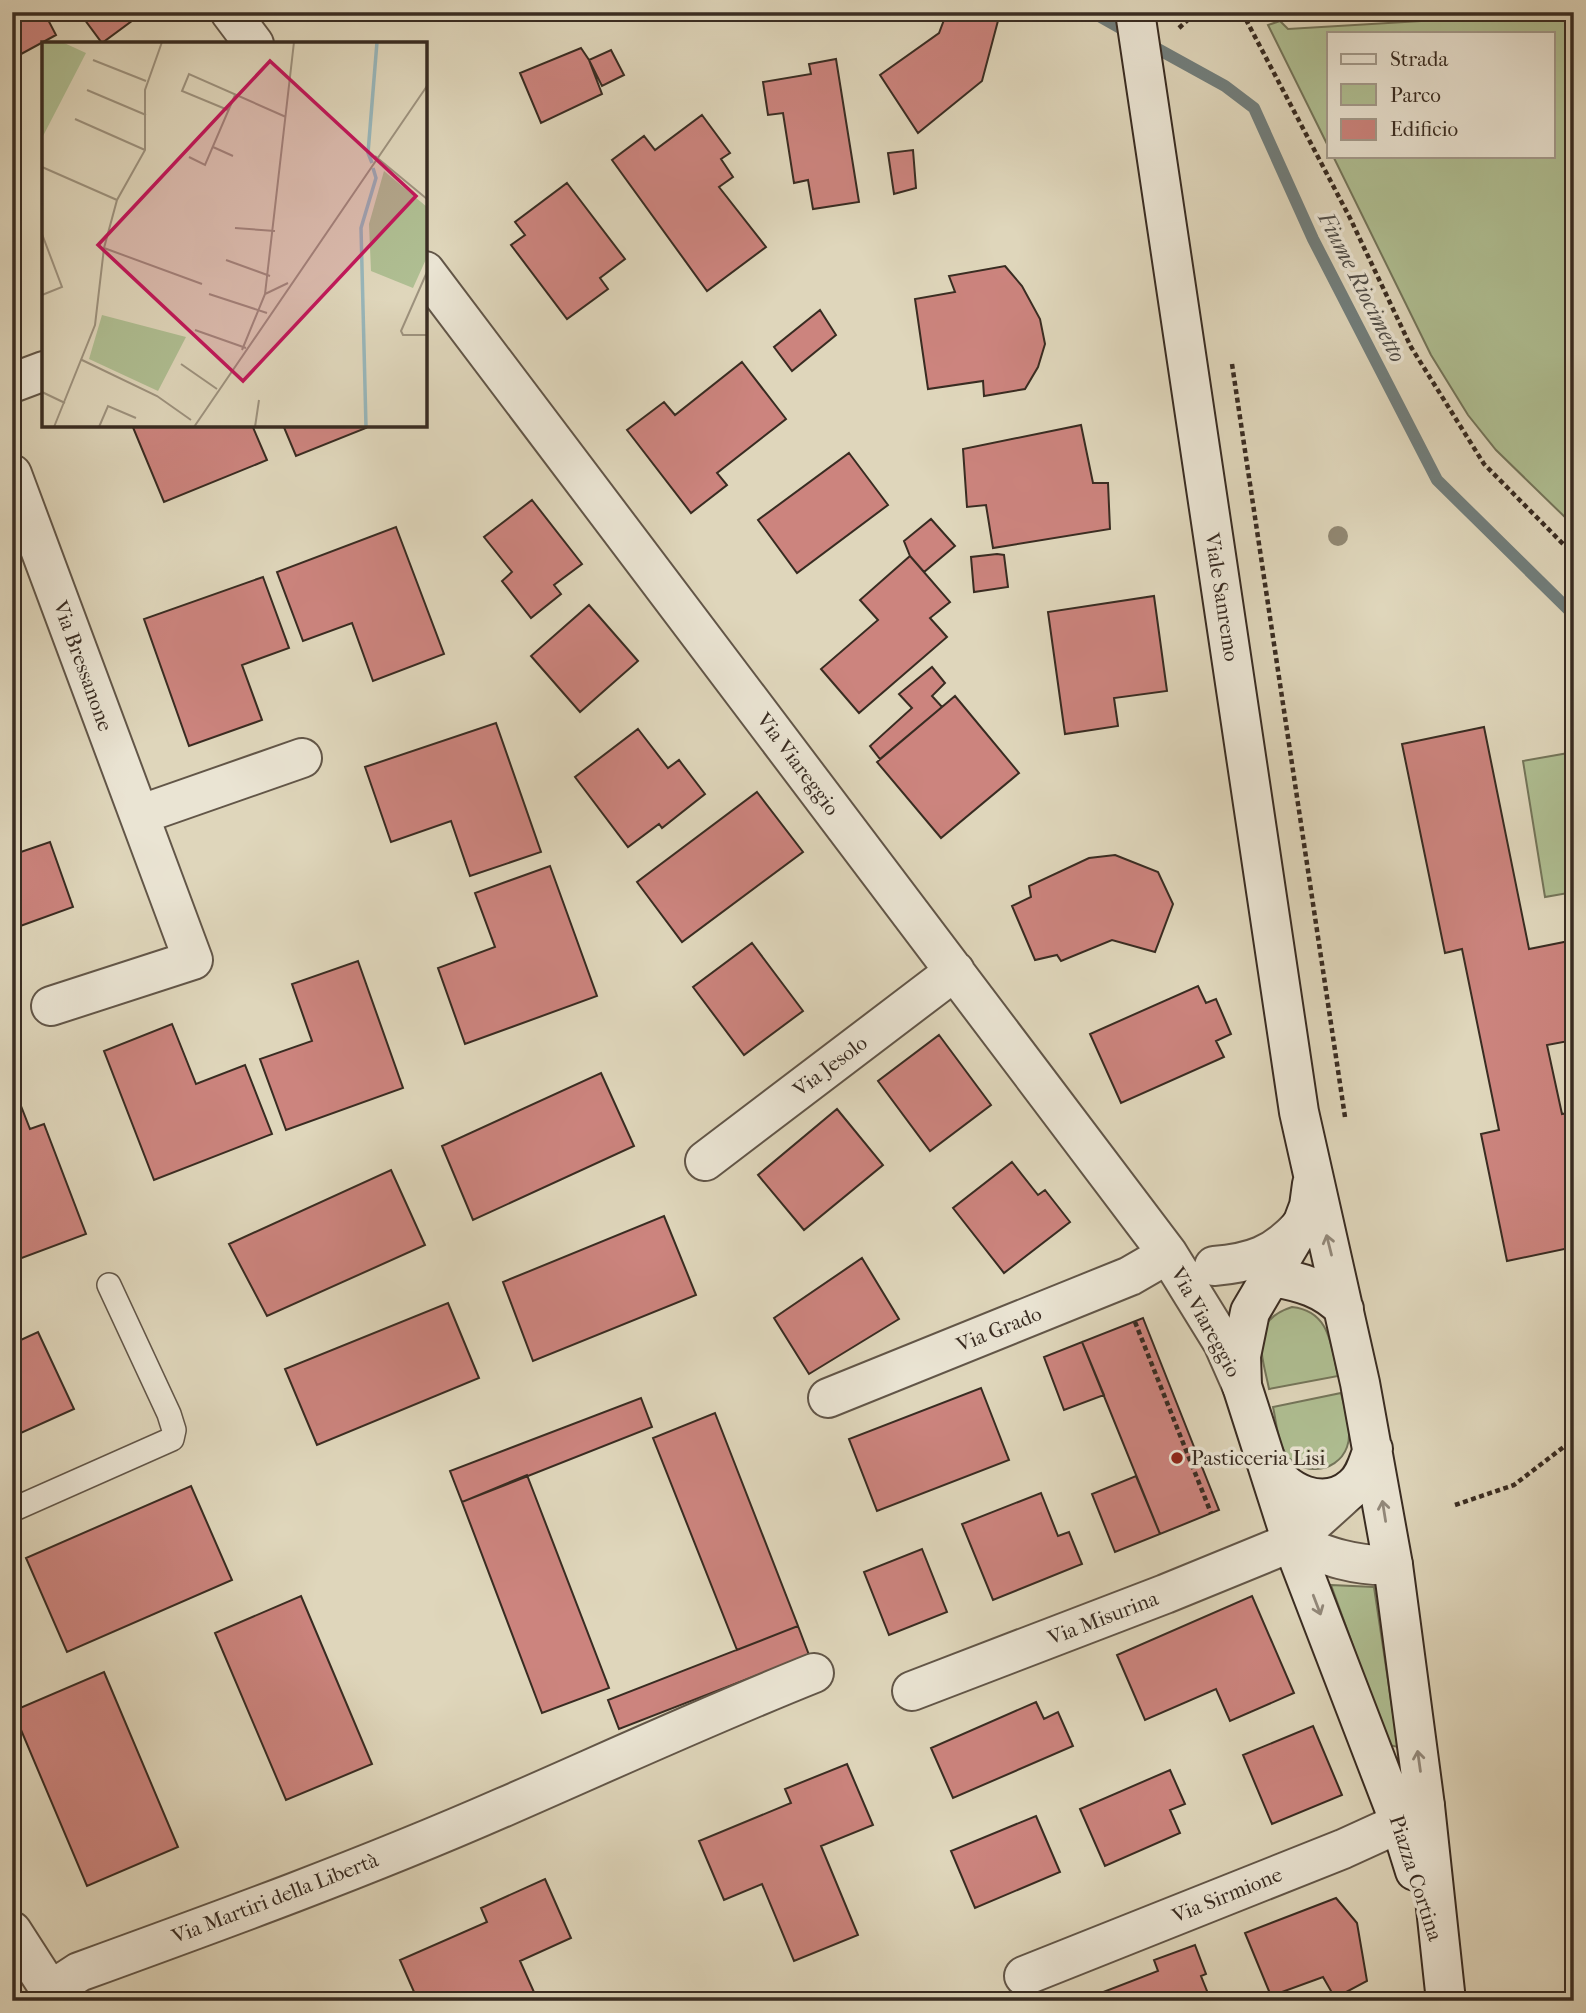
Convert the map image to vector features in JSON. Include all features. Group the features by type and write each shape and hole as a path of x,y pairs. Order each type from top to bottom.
{"street":[{"path":"230,12 252,42"},
{"name":"Viale Sanremo","path":"1136,15 1299,1112 1312,1181 1344,1309"},
{"name":"Via Viareggio","path":"427,274 1169,1256 1223,1343 1242,1386"},
{"path":"12,383 42,372"},
{"name":"Via Bressanone","path":"12,474 20,520 139,815 193,960 51,1006"},
{"path":"139,815 302,758"},
{"name":"Via Jesolo","path":"705,1161 954,971"},
{"name":"Viale Sanremo","path":"1273,1277 1303,1222 1309,1206 1312,1181"},
{"name":"Via Viareggio","path":"1214,1266 1244,1264 1267,1256 1287,1241 1303,1222"},
{"name":"Via Viareggio","path":"1169,1256 1273,1277"},
{"name":"Via Grado","path":"828,1398 1130,1276 1169,1256"},
{"path":"1273,1277 1301,1282 1322,1290 1344,1309"},
{"name":"Piazza Cortina","path":"1273,1277 1250,1312 1241,1356 1242,1386 1292,1542 1413,1814"},
{"name":"Piazza Cortina","path":"1344,1309 1373,1449 1392,1565 1413,1814 1446,2001"},
{"path":"1352,1488 1365,1472 1373,1449"},
{"name":"Piazza Cortina","path":"1263,1454 1278,1479 1293,1492 1310,1498 1331,1497 1352,1488"},
{"name":"Via Misurina","path":"912,1691 1292,1542 1352,1488"},
{"path":"1292,1542 1334,1559 1373,1566 1392,1565"},
{"name":"Via Martiri della Libertà","path":"12,1931 53,1996 79,1972 294,1892 502,1808 685,1725 814,1673"},
{"name":"Via Sirmione","path":"1024,1976 1413,1814"}],"lane":[{"path":"12,1510 172,1439 174,1430 169,1414 109,1285"}],"path":[{"path":"1178,39 1179,28 1184,21 1202,14 1222,12"},
{"path":"1242,12 1263,47 1344,206 1411,347 1484,464 1574,555"},
{"path":"1135,1322 1211,1513"},
{"path":"1455,1505 1514,1485 1574,1439"}],"green space":[{"path":"1574,12 1574,526 1496,450 1468,415 1431,355 1334,158 1554,158 1554,32 1327,32 1327,144 1268,25 1280,21 1288,29"},
{"path":"1574,752 1574,892 1545,897 1523,761"},
{"path":"1292,1307 1314,1315 1327,1331 1338,1376 1269,1389 1261,1340 1269,1321 1278,1313"},
{"path":"1341,1393 1349,1434 1349,1441 1342,1456 1326,1467 1316,1469 1297,1464 1283,1449 1273,1407"},
{"path":"1331,1585 1374,1587 1398,1747 1389,1745"}],"building":[{"path":"12,12 44,12 56,35 12,59"},
{"path":"79,12 144,12 103,42"},
{"path":"947,12 977,12 999,17 982,81 918,133 880,75 939,33"},
{"path":"581,48 589,60 602,94 541,123 520,73"},
{"path":"611,50 624,75 602,86 589,60"},
{"path":"836,59 859,202 813,209 808,180 794,183 783,113 768,115 763,82 811,74 809,64"},
{"path":"702,115 730,153 721,159 733,177 719,187 766,247 707,291 612,160 644,136 655,150"},
{"path":"913,150 916,188 894,194 888,153"},
{"path":"567,183 625,259 600,278 608,289 567,319 511,245 525,235 515,222"},
{"path":"1005,266 1022,286 1040,319 1045,344 1038,367 1025,389 984,396 983,381 928,389 915,299 955,292 949,276"},
{"path":"820,310 836,335 792,371 774,347"},
{"path":"742,362 786,419 717,473 727,485 691,513 627,430 664,402 675,415"},
{"path":"1081,425 1093,483 1108,483 1110,529 993,548 986,505 967,507 963,449"},
{"path":"133,427 253,427 267,460 164,502"},
{"path":"284,427 366,427 366,428 296,456"},
{"path":"849,453 888,505 797,573 758,520"},
{"path":"532,500 582,564 554,585 561,594 531,618 502,581 512,572 484,537"},
{"path":"931,519 955,546 924,572 910,556 904,541"},
{"path":"396,527 444,654 373,681 352,623 303,641 277,572"},
{"path":"1004,555 1008,587 974,592 971,557"},
{"path":"910,556 950,602 930,618 947,637 859,713 821,669 878,620 860,600"},
{"path":"263,577 289,648 242,665 262,720 189,746 144,619"},
{"path":"1154,596 1167,691 1114,698 1118,726 1065,734 1048,612"},
{"path":"589,605 638,661 580,712 531,656"},
{"path":"932,667 945,683 932,696 942,707 880,759 870,746 912,708 899,694"},
{"path":"955,696 1019,773 941,838 877,762"},
{"path":"496,723 541,852 470,876 451,821 391,842 365,767"},
{"path":"1484,727 1529,949 1574,940 1574,1040 1547,1045 1562,1114 1574,1112 1574,1247 1507,1261 1481,1134 1499,1130 1462,949 1445,953 1402,744"},
{"path":"638,729 668,768 679,760 705,794 662,828 659,824 628,847 575,777"},
{"path":"757,792 803,852 682,942 637,882"},
{"path":"50,842 73,907 12,929 12,855"},
{"path":"1115,855 1158,872 1173,904 1155,952 1112,940 1061,961 1057,955 1035,960 1012,906 1031,897 1029,886 1089,858"},
{"path":"550,866 597,996 465,1044 438,968 495,947 475,893"},
{"path":"752,943 803,1011 744,1055 693,987"},
{"path":"358,961 403,1088 286,1130 260,1059 312,1041 292,984"},
{"path":"1198,986 1206,1003 1216,999 1231,1034 1216,1041 1224,1057 1121,1103 1090,1034"},
{"path":"172,1024 196,1084 245,1065 272,1134 154,1180 104,1051"},
{"path":"939,1035 991,1105 930,1151 878,1081"},
{"path":"601,1073 634,1146 473,1220 442,1146"},
{"path":"12,1083 30,1129 44,1124 86,1234 19,1259 12,1243"},
{"path":"837,1109 883,1165 804,1230 758,1175"},
{"path":"1012,1162 1038,1195 1045,1190 1070,1222 1004,1273 953,1208"},
{"path":"391,1170 425,1245 267,1316 229,1244"},
{"path":"664,1216 696,1295 533,1361 503,1282"},
{"path":"862,1258 899,1319 809,1374 774,1318"},
{"path":"448,1303 479,1378 317,1445 285,1369"},
{"path":"1143,1318 1219,1510 1160,1534 1082,1342"},
{"path":"38,1332 74,1409 12,1437 12,1344"},
{"path":"1082,1342 1104,1395 1064,1410 1044,1357"},
{"path":"981,1388 1009,1460 877,1511 849,1439"},
{"path":"641,1398 652,1427 462,1502 450,1471"},
{"path":"715,1413 798,1626 737,1650 653,1438"},
{"path":"527,1475 609,1688 542,1713 462,1502"},
{"path":"1136,1476 1160,1534 1115,1552 1092,1494"},
{"path":"191,1486 232,1580 67,1652 26,1558"},
{"path":"1041,1493 1058,1536 1069,1532 1082,1564 993,1600 962,1524"},
{"path":"922,1549 947,1612 889,1635 864,1572"},
{"path":"301,1596 372,1764 286,1800 215,1633"},
{"path":"1252,1596 1294,1693 1230,1721 1216,1689 1145,1720 1117,1655"},
{"path":"798,1626 809,1655 619,1729 608,1700"},
{"path":"104,1672 178,1847 87,1886 13,1711"},
{"path":"1036,1702 1044,1719 1058,1712 1073,1746 953,1798 931,1748"},
{"path":"1313,1726 1342,1795 1272,1824 1243,1755"},
{"path":"847,1764 873,1825 821,1846 858,1935 794,1961 762,1884 724,1900 699,1841 791,1803 785,1789"},
{"path":"1170,1770 1185,1804 1170,1810 1180,1833 1105,1866 1080,1809"},
{"path":"1036,1816 1060,1872 975,1908 951,1851"},
{"path":"545,1879 571,1938 520,1961 538,2001 418,2001 400,1960 487,1922 481,1908"},
{"path":"1336,1898 1357,1923 1367,1981 1335,1998 1323,1977 1271,1996 1245,1933"},
{"path":"1195,1945 1206,1974 1201,1976 1211,2001 1080,2001 1158,1971 1154,1960"}],"waterway":[{"name":"Fiume Riocimetto","path":"1092,12 1131,34"},
{"name":"Fiume Riocimetto","path":"1147,43 1225,86 1254,108 1313,239 1437,480 1574,615"}],"place":[{"name":"Pasticceria Lisi","path":"1177,1458"}]}
